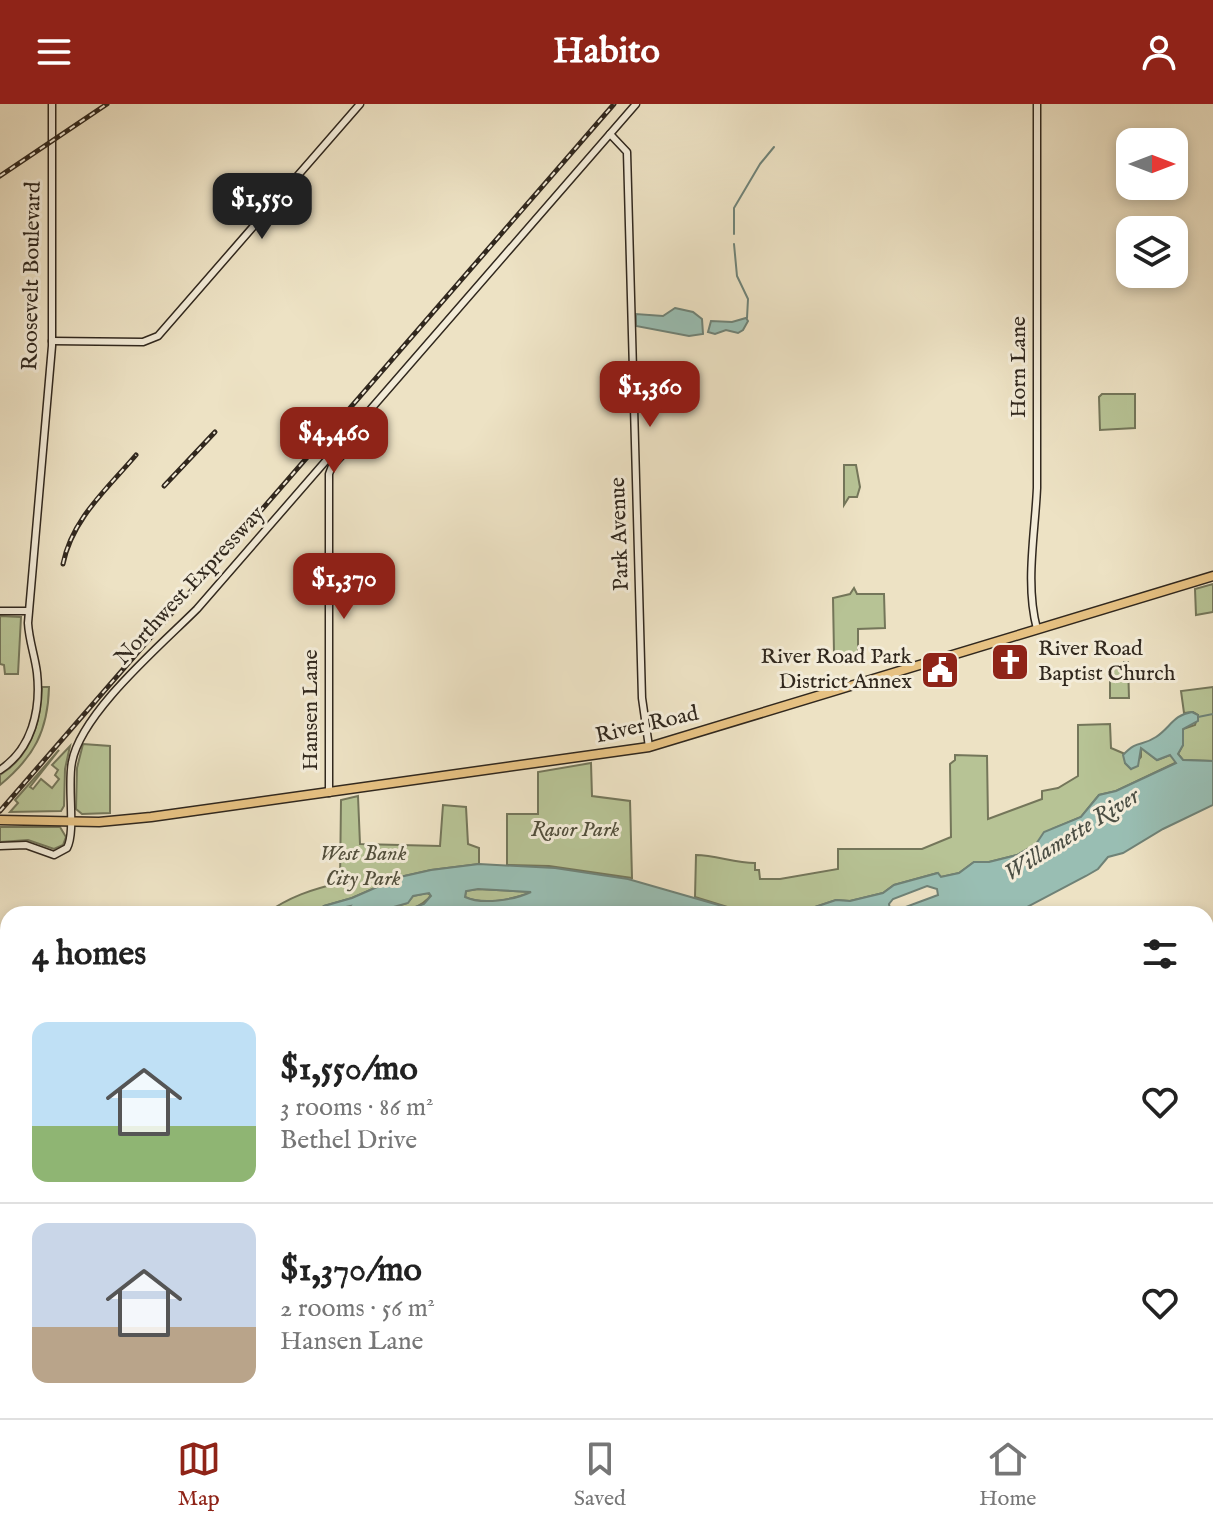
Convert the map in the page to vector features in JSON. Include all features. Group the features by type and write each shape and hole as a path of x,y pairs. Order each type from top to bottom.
{"main road":[{"name":"River Road","path":"3,820 70,822 139,819 649,747 1213,576"}],"street":[{"name":"Roosevelt Boulevard","path":"0,770 24,746 35,719 37,678 30,645 28,611 52,341 52,104"},
{"path":"52,341 143,342 158,336 360,104"},
{"name":"Northwest Expressway","path":"70,822 71,764 87,726 207,598 636,104"},
{"name":"Horn Lane","path":"1037,104 1037,488 1032,566 1033,614 1037,629"},
{"name":"Park Avenue","path":"610,134 627,152 643,710 649,747"},
{"name":"Hansen Lane","path":"329,793 329,474 332,466 353,444"},
{"path":"0,611 28,611"},
{"path":"0,846 20,844 51,855 61,853 71,840 70,822"}],"green space":[{"path":"1102,394 1135,394 1135,428 1100,430 1099,397"},
{"path":"844,465 856,465 860,487 857,497 849,497 844,505"},
{"path":"1213,584 1213,612 1196,615 1195,589"},
{"path":"854,588 857,594 884,594 885,628 858,629 858,653 834,653 833,598 850,594"},
{"path":"0,616 21,617 18,674 5,674 4,665 0,664"},
{"path":"1124,662 1128,662 1129,698 1110,698 1110,669 1123,668"},
{"path":"42,687 49,687 48,703 37,742 22,764 0,785 0,775 20,758 32,737"},
{"path":"1213,687 1213,761 1183,760 1178,754 1183,745 1183,729 1195,725 1198,715 1184,713 1181,691"},
{"path":"1110,724 1111,748 1125,754 1125,763 1131,769 1141,757 1141,748 1157,760 1170,755 1177,762 1116,791 1099,795 1081,817 1052,829 1036,844 1017,855 989,862 974,862 959,873 941,877 937,873 894,885 883,893 818,906 724,906 695,897 696,855 755,863 760,879 780,879 838,869 838,849 922,849 951,837 950,764 955,760 955,755 987,756 988,819 1042,799 1042,791 1058,788 1078,776 1078,725"},
{"path":"83,744 110,746 110,813 82,814 76,809 77,768"},
{"path":"70,746 61,811 10,812 18,803 15,800 59,750 30,787 33,789 41,779 52,788 59,779 55,775 58,770 52,765"},
{"name":"Rasor Park","path":"591,763 592,796 630,801 632,878 549,866 507,865 507,814 538,814 538,772"},
{"name":"West Bank City Park","path":"358,796 360,844 440,846 443,805 466,807 468,844 479,848 479,864 400,877 352,898 324,906 278,906 301,894 340,883 341,800"},
{"path":"0,827 60,827 66,837 63,845 54,849 28,840 0,842"},
{"path":"466,891 533,892 490,901 465,897"},
{"path":"431,895 417,906 397,906 407,903 413,896"}],"water":[{"path":"675,308 693,312 702,319 703,334 689,336 636,326 636,314 663,316"},
{"path":"746,318 748,321 738,333 726,330 715,334 708,332 711,321 732,322"},
{"name":"Willamette River","path":"1192,712 1198,715 1198,721 1183,729 1183,745 1178,754 1183,760 1213,761 1213,805 1123,853 1108,857 1098,869 1029,906 908,906 938,895 937,889 927,886 893,899 889,906 818,906 883,893 894,885 938,873 941,877 959,873 974,862 989,862 1017,855 1036,844 1044,832 1081,817 1099,795 1116,791 1176,763 1170,755 1157,760 1141,748 1138,766 1131,769 1123,755 1132,747 1156,737 1176,719"},
{"path":"479,864 555,868 628,879 722,906 418,906 431,896 429,893 413,896 408,903 397,906 324,906 352,898 400,877","holes":["478,889 531,892 480,901 465,897 466,891"]}],"waterway":[{"path":"734,234 734,208 774,147"},
{"path":"734,244 737,276 748,299 747,318"},
{"path":"1198,717 1213,714"}],"railway":[{"path":"0,176 107,104"},
{"path":"0,811 614,104"},
{"path":"164,486 215,432"},
{"path":"63,564 82,519 136,455"}],"place":[{"name":"River Road Baptist Church","path":"1010,662"},
{"name":"River Road Park District Annex","path":"940,670"}]}
